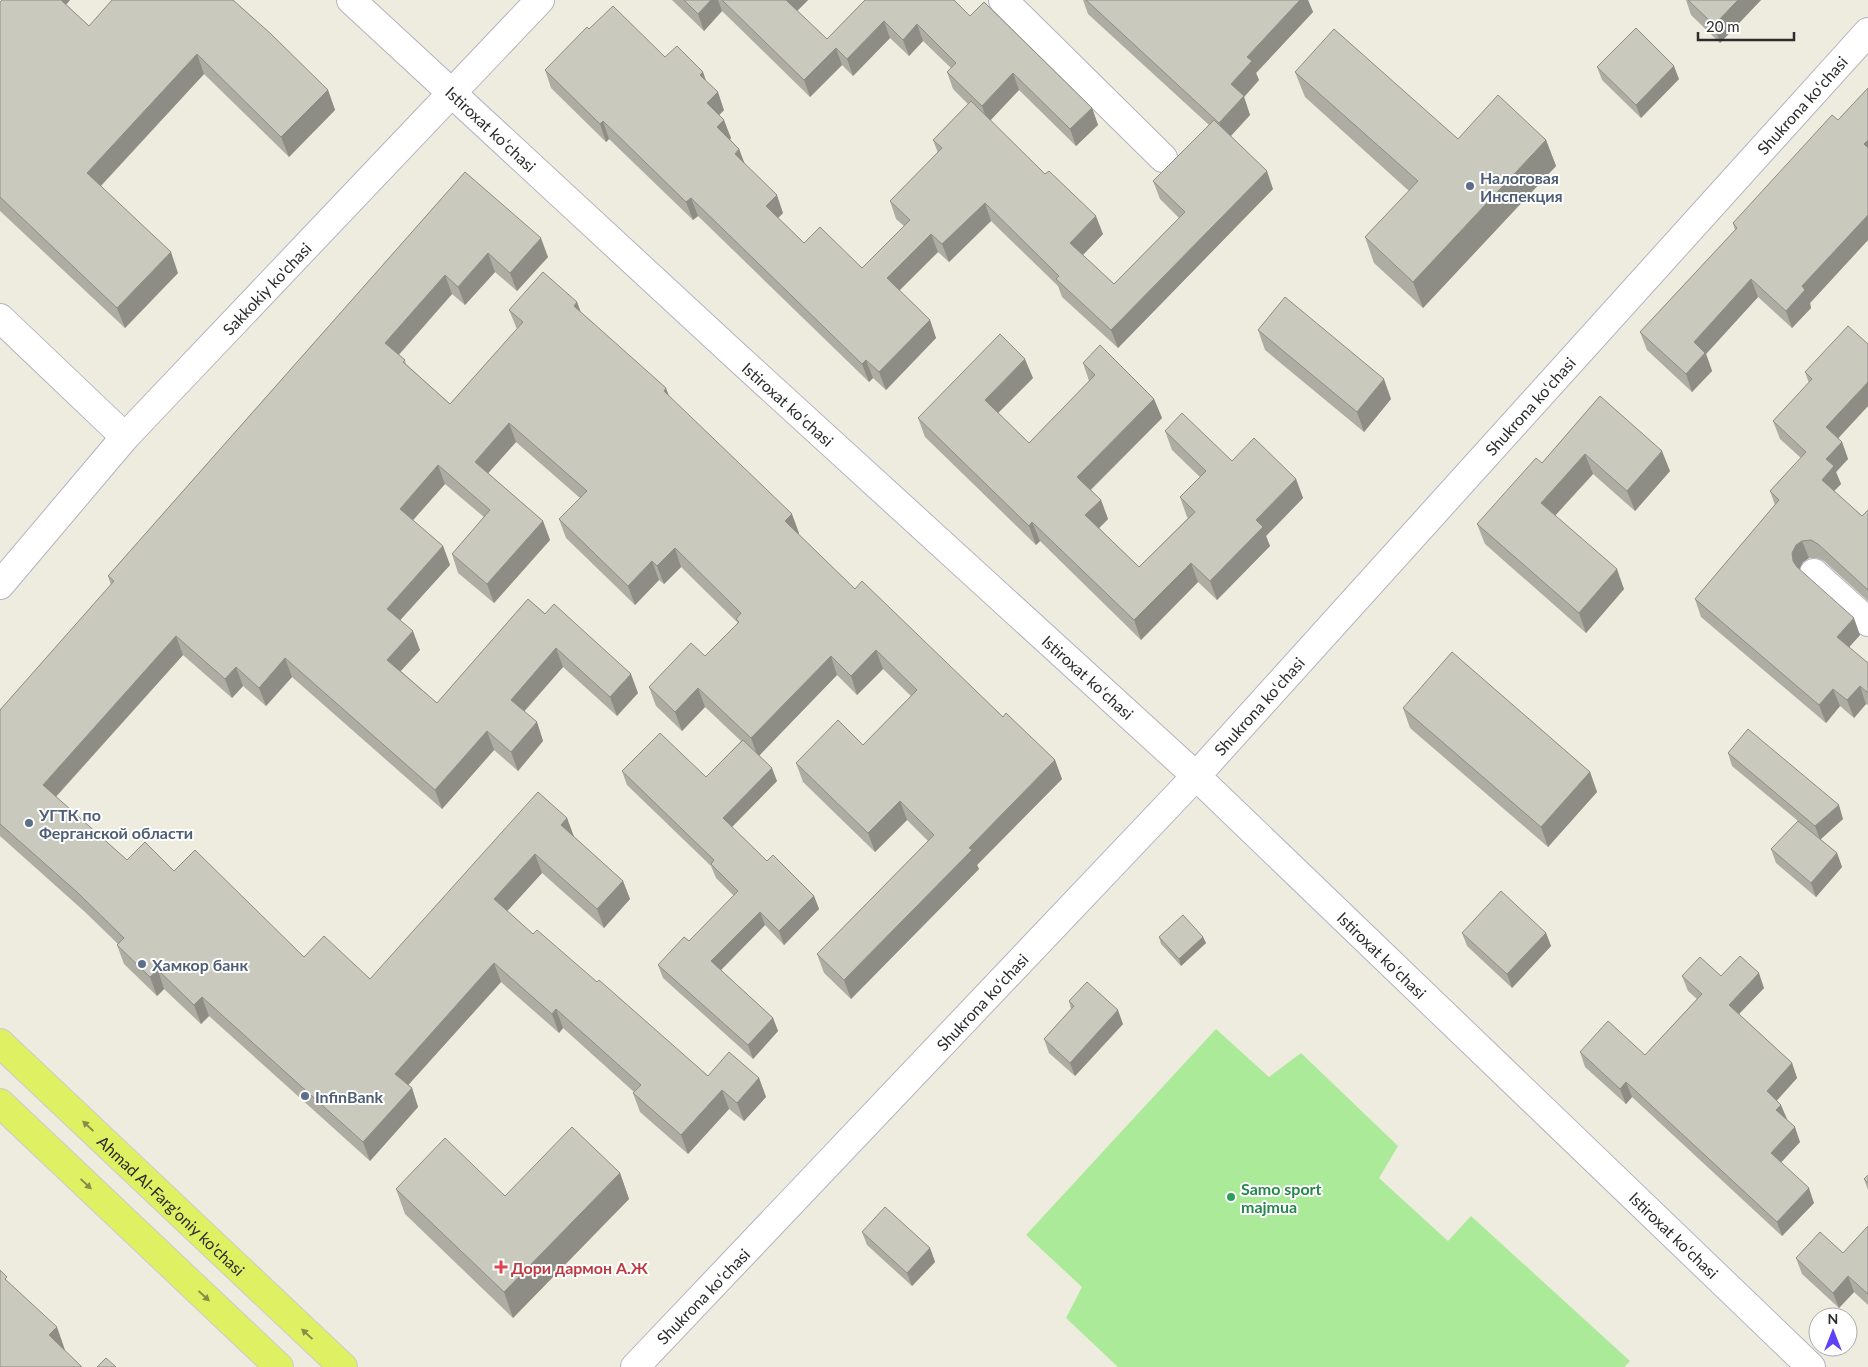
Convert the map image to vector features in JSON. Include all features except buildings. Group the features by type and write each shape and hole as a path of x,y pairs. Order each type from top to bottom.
{"main road":[{"name":"Ahmad Al-Farg'oniy ko'chasi","path":"0,1043 343,1367"},
{"path":"0,1103 279,1367"}],"street":[{"name":"Istiroxat koʻchasi","path":"351,0 743,363 1196,776 1812,1367"},
{"name":"Sakkokiy ko'chasi","path":"0,584 125,436 540,0"},
{"path":"1003,0 1163,158"},
{"name":"Shukrona koʻchasi","path":"635,1367 1196,776 1868,32"},
{"path":"0,318 125,436"},
{"path":"1814,572 1868,622"}],"green space":[{"name":"Samo sport majmua","path":"1216,1029 1269,1077 1301,1053 1398,1146 1379,1178 1448,1241 1471,1216 1630,1361 1624,1367 1118,1367 1066,1318 1082,1287 1026,1235"}],"place":[{"name":"Налоговая Инспекция","path":"1470,186"},
{"name":"УГТК по Ферганской области","path":"29,823"},
{"name":"Хамкор банк","path":"142,964"},
{"name":"InfinBank","path":"305,1096"},
{"name":"Samo sport majmua","path":"1231,1197"},
{"name":"Дори дармон А.Ж","path":"501,1267"}]}
